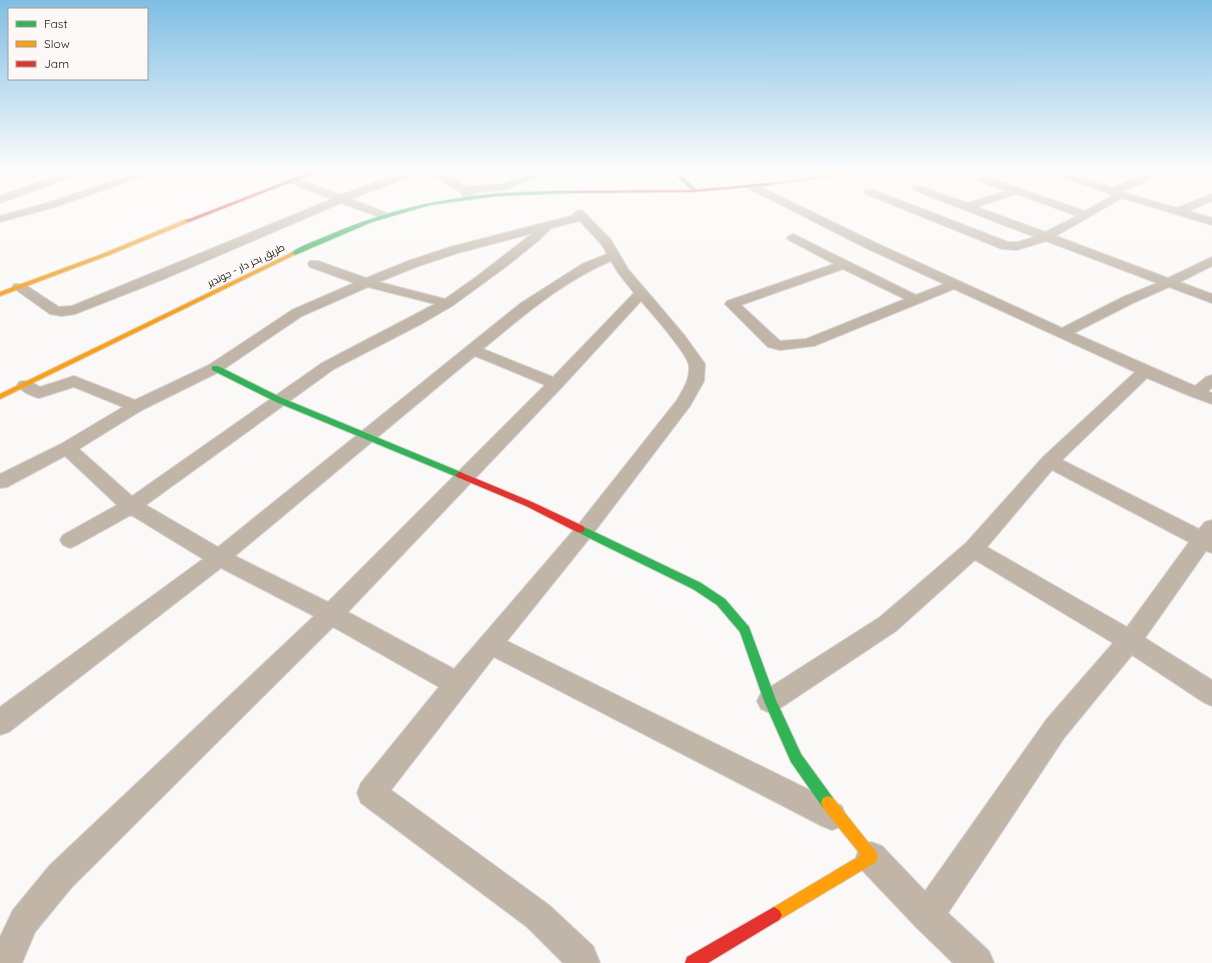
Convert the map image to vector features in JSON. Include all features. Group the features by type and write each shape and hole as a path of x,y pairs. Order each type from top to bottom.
{"main road":[{"path":"0,294 203,215"},
{"name":"طريق بحر دار - جوندير","path":"3,392 25,385 348,228 383,215"},
{"path":"215,368 279,400 412,454 462,478 529,504 585,530 697,586 721,602 745,630 770,701 796,758 840,820 870,857 693,963"}],"street":[{"path":"0,219 15,215"},
{"path":"19,287 55,311 62,312 75,310 207,256 301,215"},
{"path":"0,482 67,448 136,406 215,368 297,313 364,282 447,252 580,215 607,243 615,255 622,271 680,339 696,364 696,381 684,402 585,530 457,684 371,793 538,916 580,958 583,963"},
{"path":"810,215 954,284 1145,371 1212,399"},
{"path":"928,215 1006,246 1019,247 1048,236 1085,215"},
{"path":"992,215 1212,299"},
{"path":"1187,215 1212,222"},
{"path":"70,540 131,506 279,400 348,354 398,331 446,303 535,238 548,224"},
{"path":"793,238 844,265 915,299"},
{"path":"0,723 219,558 526,306 586,267 615,255"},
{"path":"1063,333 1128,300 1168,283 1212,261"},
{"path":"314,264 364,282 446,303"},
{"path":"844,265 732,304 773,344 780,346 809,343 954,284"},
{"path":"5,963 24,921 61,876 331,614 462,478 556,384 641,293"},
{"path":"473,350 556,384"},
{"path":"770,701 888,624 973,549 1050,461 1145,371"},
{"path":"1196,393 1212,380"},
{"path":"25,385 39,393 74,381 136,406"},
{"path":"67,448 131,506 219,558 331,614 457,684"},
{"path":"927,916 1055,729 1130,641 1209,537 1050,461"},
{"path":"973,549 1130,641 1212,694"},
{"path":"491,644 840,820"},
{"path":"870,857 927,916 977,963"}],"traffic: fast":[{"path":"293,254 350,228 387,215"},
{"path":"215,368 279,400 460,475"},
{"path":"580,529 697,586 721,602 745,630 770,701 796,758 828,803"}],"traffic: slow":[{"path":"0,294 107,254 187,221"},
{"path":"0,397 293,254"},
{"path":"774,915 871,857 828,803"}],"traffic: jam":[{"path":"187,221 203,215"},
{"path":"460,475 529,504 580,529"},
{"path":"693,963 774,915"}]}
